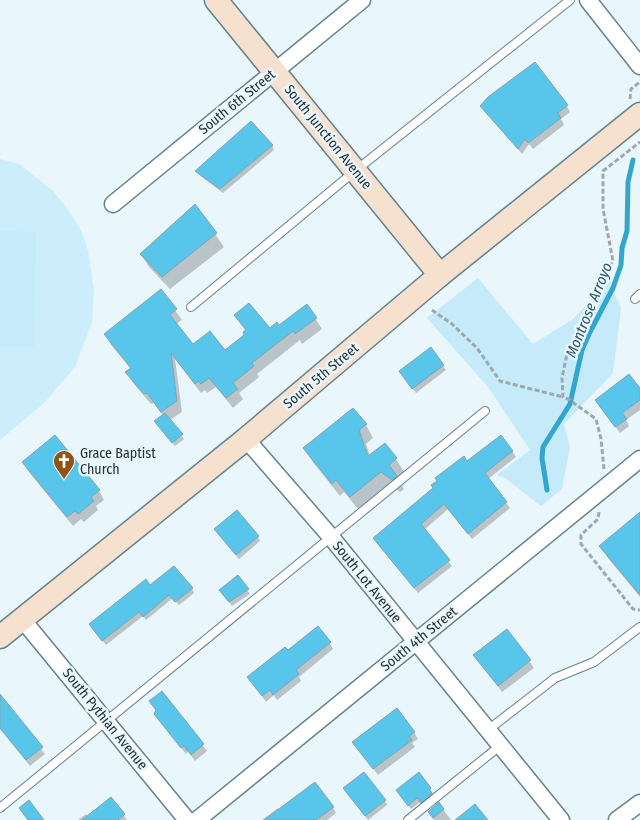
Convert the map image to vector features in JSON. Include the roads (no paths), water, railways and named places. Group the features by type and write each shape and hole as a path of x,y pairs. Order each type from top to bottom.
{"street":[{"name":"South Junction Avenue","path":"216,0 440,275"},
{"name":"South 6th Street","path":"113,204 362,0"},
{"path":"588,0 640,66"},
{"name":"South 5th Street","path":"0,637 246,439 635,107"},
{"name":"South Lot Avenue","path":"246,439 331,537 561,820"},
{"name":"South 4th Street","path":"198,820 640,459"},
{"name":"South Pythian Avenue","path":"22,619 187,820"},
{"path":"618,820 640,803"}],"lane":[{"path":"191,306 355,171 570,0"},
{"path":"0,808 486,411"},
{"path":"488,730 555,678 594,662 640,627"},
{"path":"408,820 501,745"}],"waterway":[{"name":"Montrose Arroyo","path":"547,490 542,458 543,447 570,404 582,350 613,288 621,265 622,248 627,231 628,182 633,160"}],"place":[{"name":"Grace Baptist Church","path":"64,480"}]}
